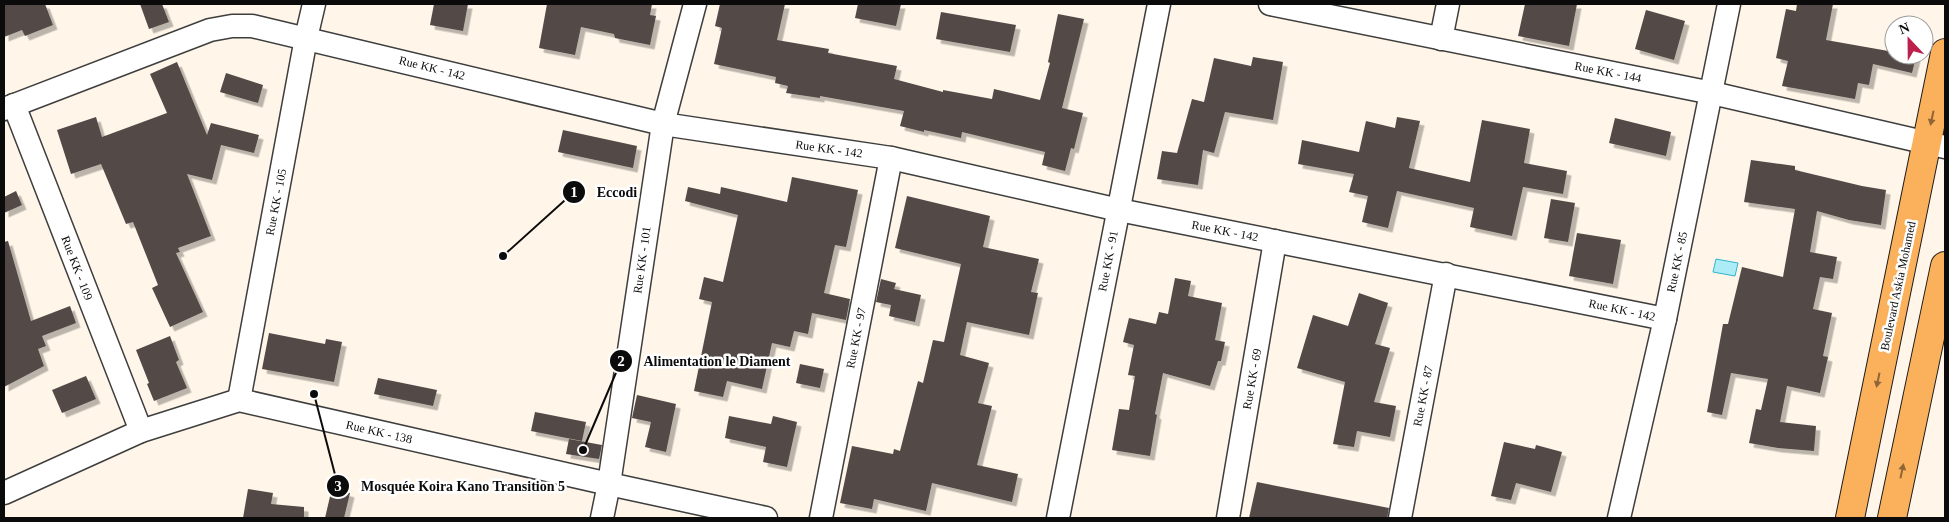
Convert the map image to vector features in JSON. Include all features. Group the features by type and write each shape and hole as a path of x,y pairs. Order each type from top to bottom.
{"main road":[{"name":"Boulevard Askia Mohamed","path":"1850,518 1936,145 1945,53"},
{"path":"1892,518 1945,266"}],"street":[{"name":"Rue KK - 105","path":"238,400 314,4"},
{"name":"Rue KK - 101","path":"602,518 609,484 663,124 695,4"},
{"name":"Rue KK - 91","path":"1058,518 1159,4"},
{"name":"Rue KK - 144","path":"1270,4 1712,93 1936,145"},
{"path":"1441,39 1448,4"},
{"name":"Rue KK - 85","path":"1619,518 1665,319 1729,4"},
{"name":"Rue KK - 142","path":"9,107 210,30 232,26 252,26 663,124 891,158 1119,210 1665,319"},
{"name":"Rue KK - 109","path":"9,107 141,431"},
{"name":"Rue KK - 97","path":"821,518 891,158"},
{"name":"Rue KK - 69","path":"1228,518 1276,241"},
{"name":"Rue KK - 87","path":"1400,518 1446,274"},
{"path":"4,493 141,431 238,400"},
{"name":"Rue KK - 138","path":"238,400 766,518"}],"water":[{"path":"1716,259 1738,263 1735,276 1713,272"}],"building":[{"path":"4,4 45,4 53,25 25,36 22,30 4,37"},
{"path":"140,4 162,4 169,22 149,29"},
{"path":"434,4 468,4 463,31 430,25"},
{"path":"547,4 652,4 650,15 656,16 650,45 615,38 614,34 581,27 575,55 539,48"},
{"path":"720,4 785,4 777,40 829,49 828,53 897,66 894,79 943,92 943,90 992,99 994,89 1040,100 1050,63 1048,62 1058,14 1084,19 1062,108 1083,113 1074,149 1071,148 1065,171 1042,165 1045,152 962,132 961,138 900,126 904,111 820,96 820,98 786,93 788,86 775,83 776,77 714,64 722,28 715,26"},
{"path":"858,4 901,4 896,26 855,18"},
{"path":"1525,4 1577,4 1569,46 1518,36"},
{"path":"1797,4 1833,4 1826,40 1884,50 1884,65 1914,65 1912,73 1873,64 1869,85 1858,83 1855,99 1782,86 1788,61 1776,58 1786,9 1796,11"},
{"path":"1646,10 1685,21 1674,60 1635,49"},
{"path":"941,12 1016,25 1010,52 936,39"},
{"path":"1253,57 1283,62 1273,120 1225,112 1214,153 1203,150 1198,185 1157,179 1162,151 1177,153 1192,99 1204,102 1214,58 1251,66"},
{"path":"177,62 207,135 211,123 259,135 254,153 221,145 212,180 187,174 211,236 178,248 180,252 176,253 203,312 170,327 152,288 158,285 133,222 126,224 101,164 71,174 57,130 96,117 102,137 167,113 150,74"},
{"path":"226,73 263,85 258,103 220,92"},
{"path":"1397,117 1420,121 1409,168 1470,182 1482,120 1530,129 1524,163 1567,171 1563,194 1523,187 1512,236 1470,227 1474,208 1397,191 1388,228 1362,222 1368,196 1349,192 1354,174 1298,164 1302,140 1359,152 1366,121 1395,128"},
{"path":"1615,118 1671,132 1666,156 1609,143"},
{"path":"563,130 637,146 633,168 558,152"},
{"path":"1751,160 1795,166 1795,170 1886,190 1881,225 1849,220 1817,211 1810,252 1837,257 1833,279 1820,277 1813,309 1832,313 1823,356 1828,357 1820,393 1787,386 1780,422 1816,426 1814,451 1749,443 1756,409 1761,410 1768,379 1731,373 1722,415 1707,412 1723,324 1728,324 1742,267 1783,277 1795,209 1744,202"},
{"path":"792,177 858,190 846,247 835,245 824,293 850,299 846,320 812,313 808,334 794,331 790,347 772,343 762,389 727,381 723,397 694,391 712,302 699,299 704,277 723,282 738,215 685,201 688,187 720,194 721,187 787,202"},
{"path":"16,191 22,205 4,213 4,197"},
{"path":"907,196 990,216 983,247 1039,259 1031,292 1038,293 1029,335 967,322 960,355 989,363 978,403 992,406 977,465 1018,474 1012,502 932,483 926,511 874,499 872,509 840,503 852,446 893,454 894,449 900,451 918,381 923,383 933,340 944,342 961,264 895,248"},
{"path":"1551,199 1575,203 1568,242 1544,238"},
{"path":"1577,233 1621,240 1613,284 1569,276"},
{"path":"8,241 31,321 70,306 76,323 42,336 46,346 38,349 44,366 4,387 4,242"},
{"path":"1175,278 1191,281 1188,296 1222,303 1215,340 1225,342 1221,361 1218,361 1210,386 1163,373 1155,414 1157,415 1150,456 1112,450 1119,409 1129,410 1135,376 1128,375 1134,345 1123,342 1129,318 1156,324 1159,312 1168,314"},
{"path":"881,279 896,283 894,289 921,295 915,322 889,316 891,305 876,302"},
{"path":"1359,293 1388,303 1375,344 1390,348 1374,402 1396,406 1390,437 1357,431 1354,447 1333,444 1345,382 1297,368 1313,315 1348,326"},
{"path":"269,333 325,344 326,339 342,342 334,382 262,369"},
{"path":"170,336 179,360 176,362 187,388 154,401 136,350"},
{"path":"800,364 824,369 820,388 796,383"},
{"path":"86,376 96,399 62,413 52,390"},
{"path":"378,378 437,390 433,406 374,394"},
{"path":"637,395 676,404 666,452 645,447 651,422 632,418"},
{"path":"535,412 586,422 582,441 531,431"},
{"path":"729,416 771,424 773,416 797,422 787,467 763,462 766,447 725,438"},
{"path":"569,439 602,445 599,459 566,454"},
{"path":"1504,442 1535,449 1536,445 1562,452 1551,492 1516,483 1511,500 1491,496"},
{"path":"1257,482 1389,508 1387,518 1249,518"},
{"path":"332,488 350,493 344,518 325,518"},
{"path":"248,489 273,493 271,504 304,507 304,518 243,518"}],"place":[{"name":"Eccodi","path":"503,256"},
{"name":"Mosquée Koira Kano Transition 5","path":"314,394"},
{"name":"Alimentation le Diament","path":"583,450"}]}
